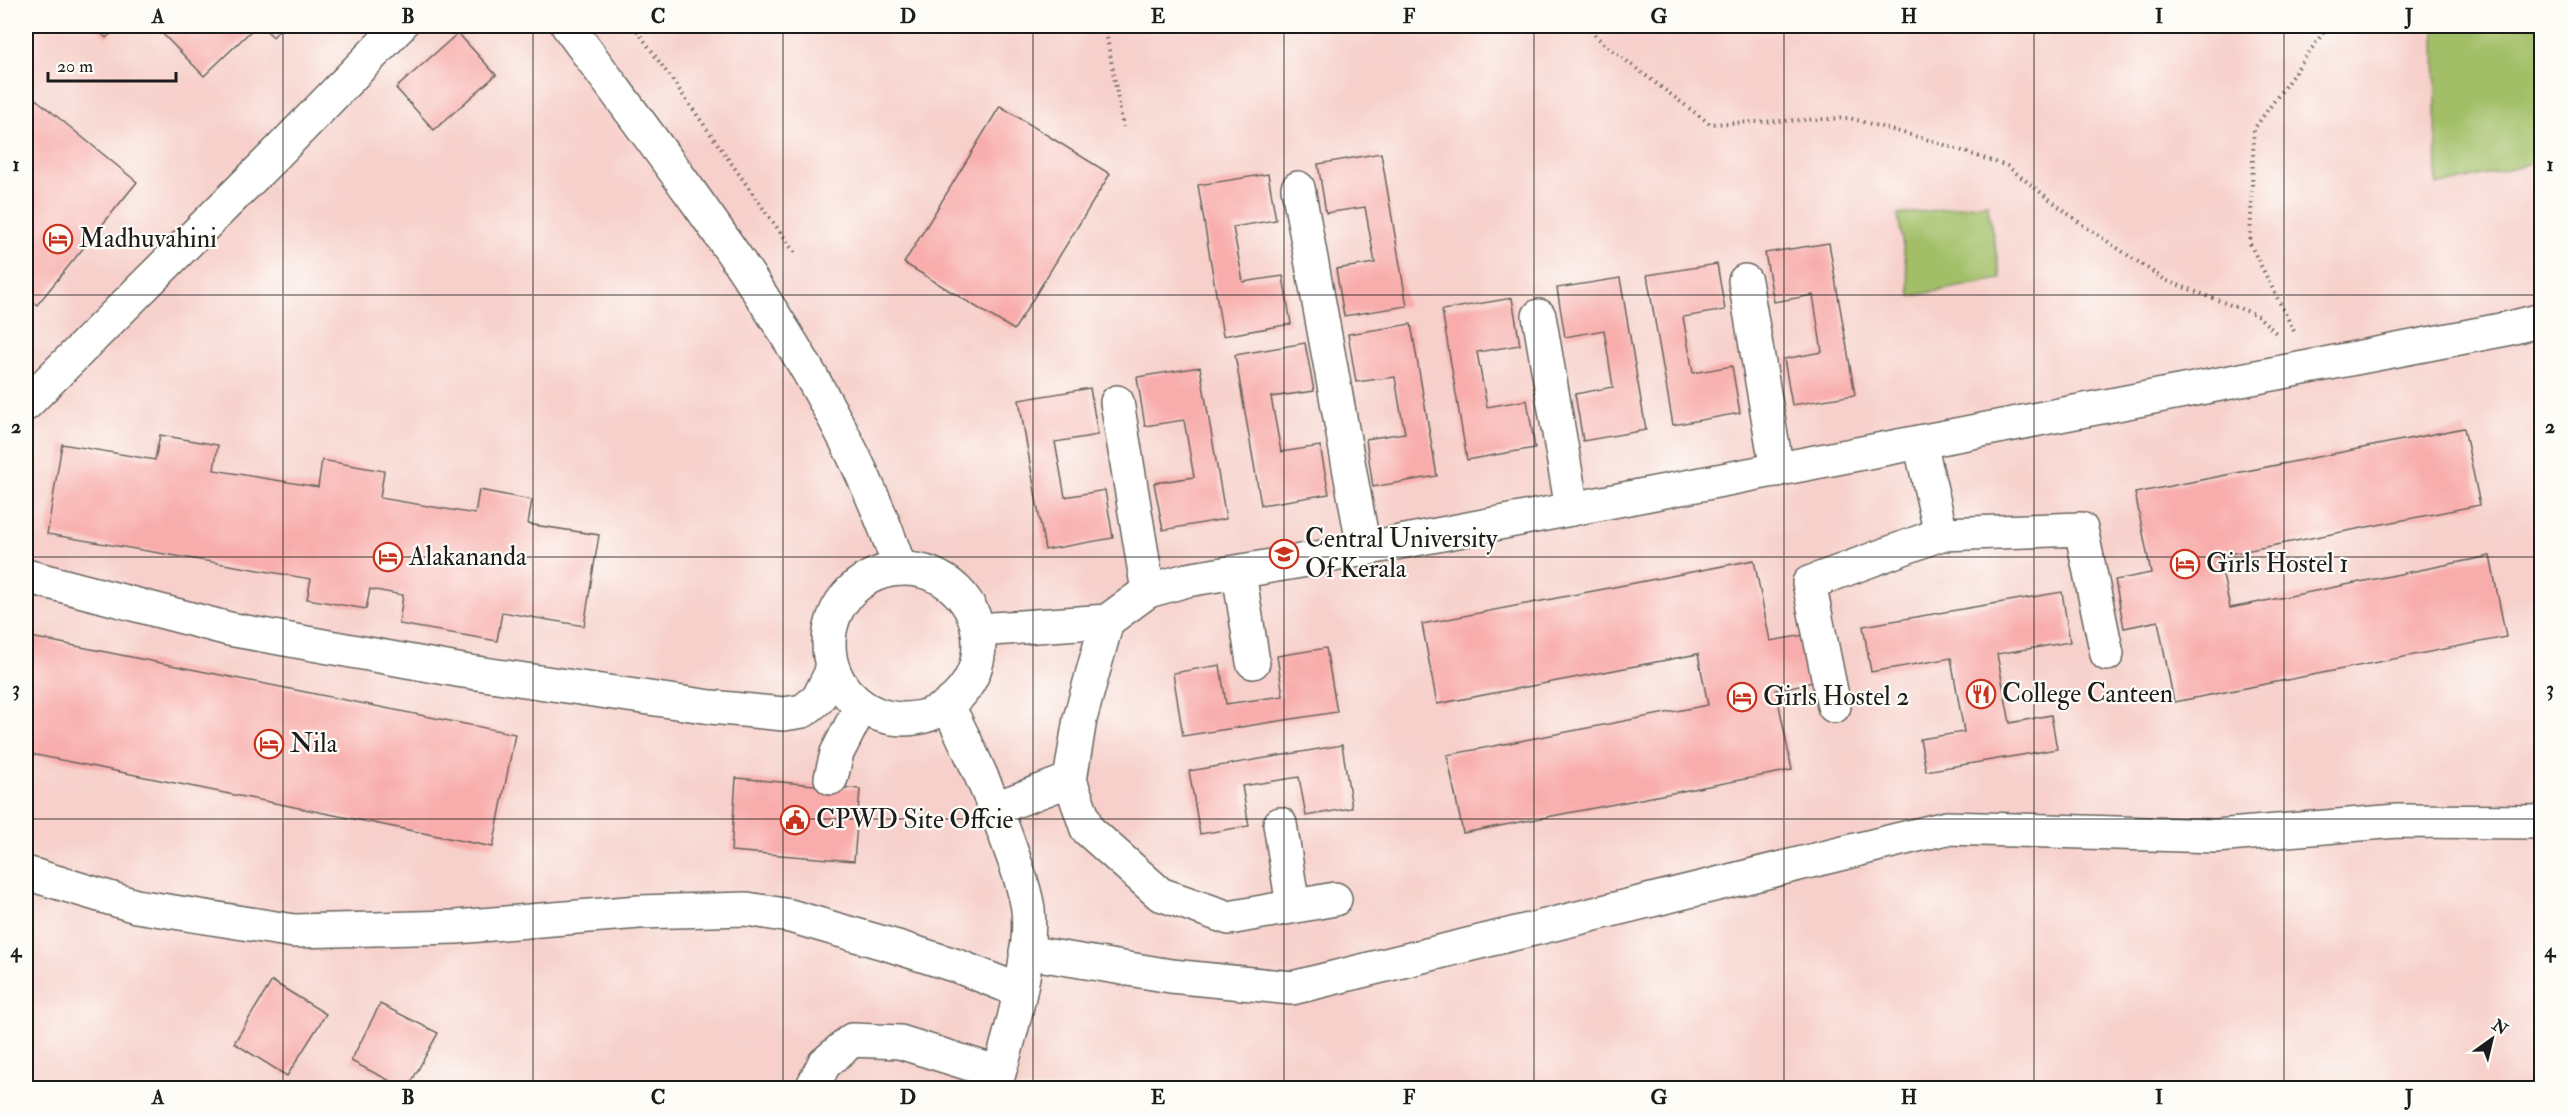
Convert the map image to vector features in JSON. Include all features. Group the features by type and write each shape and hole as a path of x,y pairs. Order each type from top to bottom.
{"street":[{"path":"26,404 400,26"},
{"path":"568,26 709,219 766,304 860,469 888,531 900,570"},
{"path":"1298,188 1364,549"},
{"path":"1745,281 1778,470"},
{"path":"1539,316 1572,509"},
{"path":"978,630 1107,621 1148,591 1187,580 1364,549 1778,470 2506,329 2541,320"},
{"path":"1117,402 1148,591"},
{"path":"1920,442 1941,534"},
{"path":"1834,706 1809,583 1941,534 2080,529 2107,654"},
{"path":"900,570 922,571 942,580 958,592 971,610 978,630 979,651 974,673 964,691 948,706 928,716 905,719 882,716 861,706 844,689 833,669 830,646 832,623 842,602 857,585 878,574 900,570"},
{"path":"1239,572 1253,662"},
{"path":"26,576 229,628 463,671 711,707 784,714 803,711 818,699 833,669"},
{"path":"1107,621 1080,719 1070,780 1087,829 1160,894 1228,918 1335,899"},
{"path":"831,778 837,753 861,706"},
{"path":"812,1089 824,1064 852,1040 900,1042 988,1079 1020,990 1029,930 1028,909 1020,875 996,808 948,706"},
{"path":"996,808 1070,780"},
{"path":"1026,952 1171,976 1292,988 1946,828 2216,836 2397,820 2541,822"},
{"path":"1280,824 1293,906"},
{"path":"26,873 136,906 294,930 456,927 639,912 747,909 790,916 894,946 960,967 1020,990"}],"path":[{"path":"634,26 797,256"},
{"path":"1105,26 1123,127"},
{"path":"1586,26 1604,44 1710,124 1849,118 1936,142 2007,166 2080,223 2165,280 2257,315 2312,366"},
{"path":"2312,366 2250,244 2254,129 2328,26"}],"shaded area":[{"name":"Central University Of Kerala","path":"26,26 2541,26 2541,1088 44,1088 26,1082"}],"green space":[{"path":"2435,26 2541,26 2541,161 2437,186"},
{"path":"1987,203 2001,279 1911,296 1898,215"}],"building":[{"path":"94,26 118,26 106,38"},
{"path":"155,26 256,26 204,76"},
{"path":"262,26 283,26 273,37"},
{"path":"458,33 496,75 434,130 396,88"},
{"name":"Madhuvahini","path":"26,91 137,182 37,305 26,295"},
{"path":"1000,106 1110,174 1014,330 904,263"},
{"path":"1381,153 1407,306 1344,316 1336,269 1375,263 1365,207 1326,213 1318,164"},
{"path":"1268,174 1276,220 1233,227 1243,282 1283,276 1291,324 1223,336 1198,185"},
{"path":"1829,243 1855,395 1792,405 1784,359 1822,352 1813,295 1774,302 1765,253"},
{"path":"1717,264 1725,310 1683,317 1693,373 1732,366 1740,413 1673,425 1647,275"},
{"path":"1620,278 1646,430 1583,441 1575,394 1613,387 1604,330 1565,337 1557,288"},
{"path":"1512,298 1520,345 1477,352 1487,407 1527,400 1535,448 1467,460 1442,310"},
{"path":"1411,324 1437,476 1373,487 1366,439 1405,433 1395,377 1356,382 1348,334"},
{"path":"1305,343 1314,391 1271,397 1281,452 1320,446 1329,494 1261,505 1235,355"},
{"path":"1200,367 1226,519 1163,530 1154,483 1194,477 1184,420 1145,426 1137,377"},
{"path":"1090,388 1098,435 1055,442 1065,497 1105,490 1113,538 1045,550 1019,400"},
{"name":"Girls Hostel 1","path":"2464,428 2480,505 2219,556 2230,608 2490,556 2506,637 2174,702 2158,621 2124,628 2115,580 2151,573 2135,493"},
{"name":"Alakananda","path":"160,435 218,445 214,470 318,487 322,460 384,471 380,498 475,514 479,490 532,500 528,524 599,535 584,626 502,612 497,641 399,624 403,595 370,589 366,609 307,599 311,579 47,534 62,444 155,460"},
{"name":"Girls Hostel 2","path":"1754,560 1770,641 1804,635 1813,682 1776,690 1792,770 1463,833 1447,755 1708,705 1698,654 1437,704 1422,624"},
{"name":"College Canteen","path":"2062,592 2070,642 1997,654 2010,723 2051,715 2057,749 1926,771 1920,739 1964,732 1951,658 1871,672 1863,626"},
{"name":"Nila","path":"26,636 515,734 493,847 26,753"},
{"path":"1326,648 1337,712 1183,736 1173,673 1220,665 1226,704 1283,696 1277,656"},
{"path":"1342,745 1352,808 1306,816 1299,777 1242,786 1249,826 1200,834 1189,771"},
{"name":"CPWD Site Offcie","path":"736,778 860,789 854,861 731,851"},
{"path":"272,981 326,1014 287,1076 234,1043"},
{"path":"380,1004 438,1033 408,1088 351,1061"}],"place":[{"name":"Madhuvahini","path":"58,239"},
{"name":"Central University Of Kerala","path":"1284,554"},
{"name":"Alakananda","path":"388,557"},
{"name":"Girls Hostel 1","path":"2185,564"},
{"name":"College Canteen","path":"1981,694"},
{"name":"Girls Hostel 2","path":"1742,697"},
{"name":"Nila","path":"269,744"},
{"name":"CPWD Site Offcie","path":"795,820"}]}
